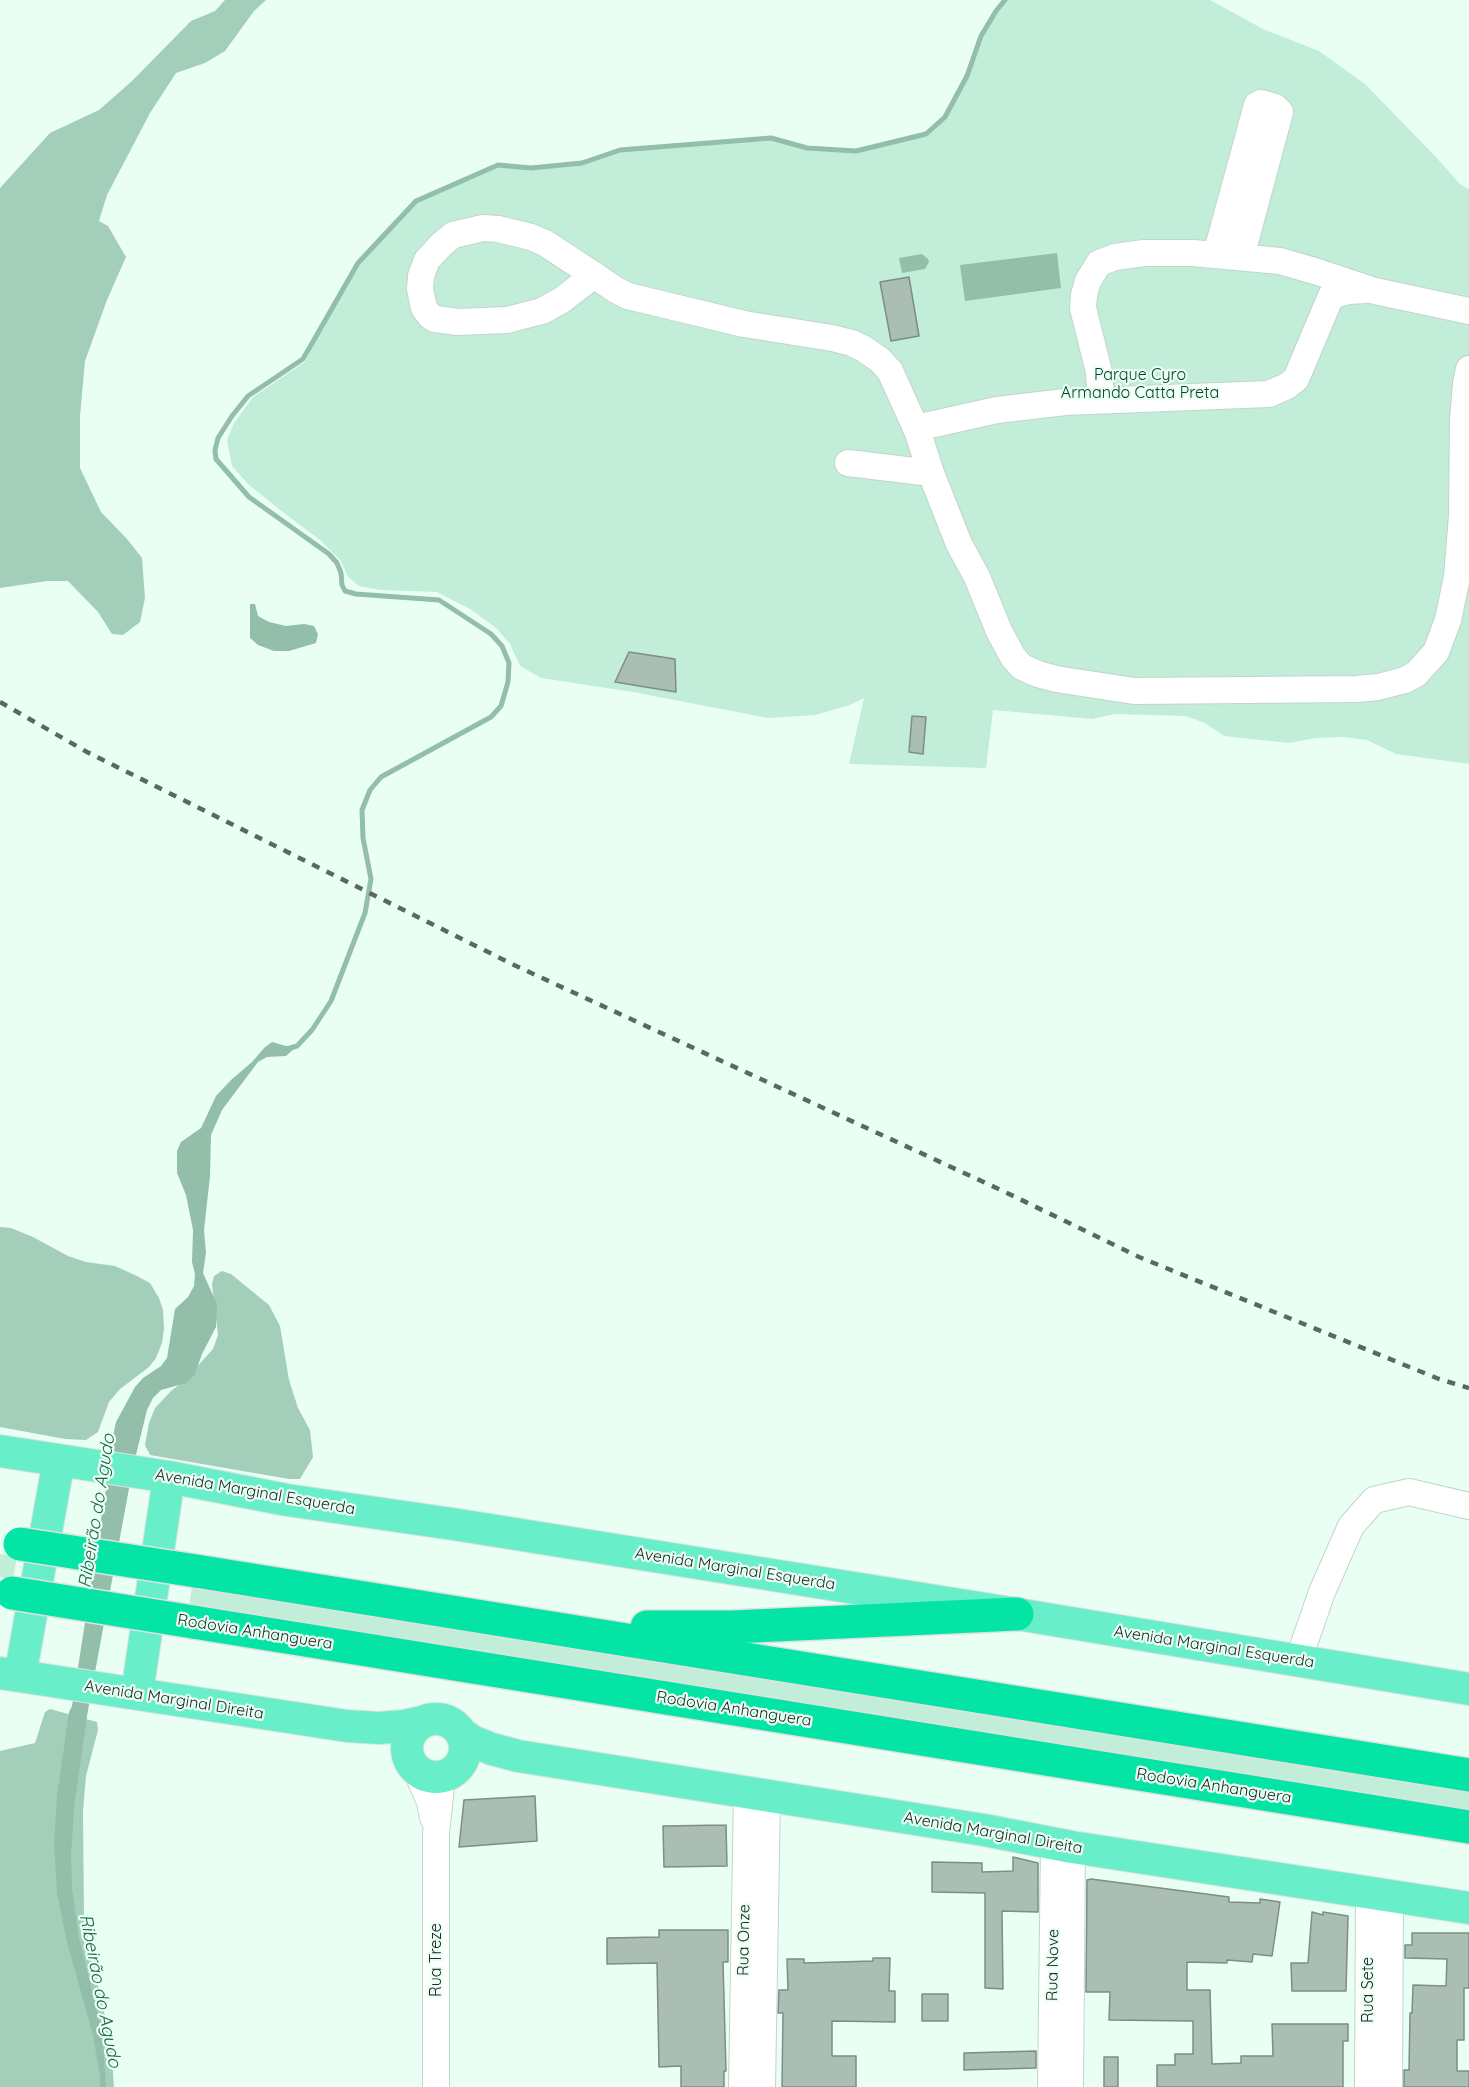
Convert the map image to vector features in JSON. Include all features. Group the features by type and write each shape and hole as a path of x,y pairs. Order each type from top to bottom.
{"highway":[{"path":"10,1543 1469,1775"},
{"name":"Rodovia Anhanguera","path":"6,1592 1469,1827"},
{"path":"551,1628 732,1627 1017,1614"}],"main road":[{"name":"Avenida Marginal Esquerda","path":"0,1450 160,1476 287,1500 459,1525 1017,1614 1469,1689"},
{"path":"21,1676 59,1460"},
{"path":"129,1692 160,1476"},
{"name":"Avenida Marginal Direita","path":"21,1676 347,1726 379,1728 404,1726 433,1719 448,1721 472,1742 518,1756 1063,1845 1469,1908"},
{"path":"423,1722 411,1732 406,1743 406,1754 432,1771 459,1766 465,1752 462,1734"},
{"name":"Avenida Marginal Direita","path":"347,1726 432,1771 518,1756"}],"street":[{"path":"1261,103 1277,107 1280,112 1228,256 1257,105 1261,103"},
{"path":"594,275 562,300 542,311 507,320 458,322 435,319 424,308 420,289 424,268 433,252 453,235 483,228 498,229 545,243 594,275 615,290 645,301 744,324 852,343 880,360 890,371 916,428 959,544 977,577 999,631 1013,657 1022,667 1056,679 1134,690 1321,690 1378,687 1405,680 1416,674 1436,652 1448,620 1459,560 1463,488 1463,419 1469,369"},
{"path":"1101,400 1100,372 1083,308 1084,295 1088,281 1099,263 1115,256 1144,252 1228,256 1292,264 1369,290 1462,312"},
{"path":"916,428 997,410 1065,402 1259,395 1279,390 1296,379 1300,372 1331,296 1348,291 1369,290"},
{"path":"848,463 931,473"},
{"path":"1299,1661 1322,1592 1351,1526 1374,1500 1409,1492 1469,1506"},
{"name":"Rua Treze","path":"432,1771 430,1802 436,1833 436,2087"},
{"name":"Rua Onze","path":"742,2087 757,1794"},
{"name":"Rua Onze","path":"757,1794 762,2087"},
{"name":"Rua Nove","path":"1051,2087 1063,1845"},
{"name":"Rua Nove","path":"1063,1845 1070,2087"},
{"name":"Rua Sete","path":"1368,2087 1378,2006 1379,1894"},
{"name":"Rua Sete","path":"1378,2006 1389,2087"}],"green space":[{"name":"Parque Cyro Armando Catta Preta","path":"1005,0 1210,0 1263,29 1319,51 1365,84 1461,185 1469,189 1469,764 1396,754 1367,740 1344,737 1316,738 1289,743 1224,736 1205,723 1186,716 1115,714 1092,719 993,710 986,768 849,764 864,698 850,705 815,715 768,718 633,692 541,678 520,666 510,644 496,628 470,609 437,592 380,590 359,586 348,577 341,561 320,540 248,484 232,466 227,440 234,423 253,397 305,362 358,263 417,201 499,166 532,169 582,163 620,150 771,139 807,148 856,152 926,134 945,117 967,76 981,37"},
{"path":"0,1554 17,1556 13,1580 0,1577"},
{"path":"192,1585 1469,1784 1469,1817 189,1608"}],"shaded area":[{"path":"225,0 266,0 254,11 225,51 205,63 176,73 150,113 107,195 99,221 108,226 126,257 107,300 85,361 80,416 80,468 101,512 142,558 145,598 140,622 123,635 112,634 98,612 68,581 47,581 0,588 0,188 50,133 99,110 132,81 191,21 215,11"},
{"path":"1057,253 1061,288 965,301 960,265"},
{"path":"922,254 929,262 925,269 902,273 899,258"},
{"path":"250,604 255,604 258,616 269,622 286,626 304,624 314,626 318,634 316,643 289,651 274,651 258,645 250,638"},
{"path":"272,1042 297,1046 286,1056 267,1057 258,1062 222,1110 211,1135 210,1176 204,1230 206,1253 203,1273 217,1304 216,1327 195,1374 186,1383 161,1390 153,1398 147,1410 133,1467 88,1710 74,1808 72,1888 79,1938 102,2030 106,2087 100,2087 93,2035 67,1942 57,1893 54,1843 57,1797 69,1712 72,1706 111,1445 116,1422 135,1387 143,1378 161,1366 167,1358 175,1309 188,1297 194,1286 193,1230 186,1195 177,1173 177,1151 181,1142 201,1128 216,1096"},
{"path":"0,1227 11,1228 33,1237 68,1256 86,1262 115,1266 150,1283 159,1298 163,1310 164,1329 156,1358 149,1367 120,1389 109,1402 98,1432 86,1440 65,1439 0,1427"},
{"path":"222,1271 231,1274 269,1305 280,1326 289,1380 298,1408 310,1430 313,1457 300,1479 150,1455 145,1445 149,1423 155,1408 213,1349 218,1335 212,1284 214,1276"},
{"path":"50,1709 97,1722 98,1730 86,1776 83,1811 84,1920 111,2044 114,2087 0,2087 0,1751 35,1743 45,1712"}],"building":[{"path":"909,277 919,336 891,341 880,282"},
{"path":"629,652 675,659 676,692 615,682"},
{"path":"912,716 926,717 923,754 909,752"},
{"path":"535,1796 537,1841 459,1847 464,1800"},
{"path":"726,1825 727,1866 664,1867 663,1826"},
{"path":"1013,1857 1038,1863 1038,1912 1002,1911 1003,1989 985,1988 985,1893 932,1892 932,1862 982,1863 982,1872 1013,1871"},
{"path":"1087,1880 1229,1897 1229,1902 1260,1903 1260,1899 1280,1902 1272,1956 1253,1954 1252,1962 1227,1960 1227,1963 1187,1962 1187,1990 1210,1990 1212,2064 1241,2063 1241,2056 1273,2056 1272,2024 1348,2024 1348,2041 1343,2041 1343,2087 1157,2087 1157,2065 1175,2065 1175,2054 1193,2054 1193,2021 1109,2020 1110,1992 1086,1992"},
{"path":"1312,1912 1348,1916 1346,1991 1292,1991 1291,1963 1308,1963"},
{"path":"659,1930 728,1930 728,1962 723,1962 726,2071 724,2071 724,2087 681,2087 681,2066 659,2067 657,1963 607,1964 607,1938 659,1937"},
{"path":"1412,1933 1469,1933 1469,1988 1464,1988 1464,2040 1457,2040 1457,2071 1469,2071 1469,2087 1404,2087 1404,2070 1409,2070 1413,1985 1446,1986 1447,1959 1405,1958 1405,1945 1412,1945"},
{"path":"873,1958 890,1958 889,1991 895,1991 895,2022 832,2021 832,2056 856,2056 856,2087 782,2087 783,2013 778,2013 779,1990 788,1990 787,1959 804,1959 804,1963 873,1961"},
{"path":"922,1994 948,1994 948,2021 922,2021"},
{"path":"1036,2051 1036,2068 964,2070 964,2053"},
{"path":"1104,2057 1118,2057 1118,2087 1104,2087"}],"waterway":[{"name":"Ribeirão do Agudo","path":"290,1048 297,1046 312,1030 331,1001 365,913 371,879 363,838 362,810 370,790 381,777 491,717 501,706 508,682 509,663 502,646 491,634 439,600 356,594 345,591 337,563 329,554 249,497 216,459 215,450 218,438 232,416 248,396 303,359 358,263 416,201 498,165 531,168 582,163 620,150 771,138 807,148 856,151 926,134 945,117 967,76 981,36 1005,0"}],"railway":[{"path":"0,702 87,752 514,965 1003,1191 1139,1257 1439,1379 1469,1388"}]}
